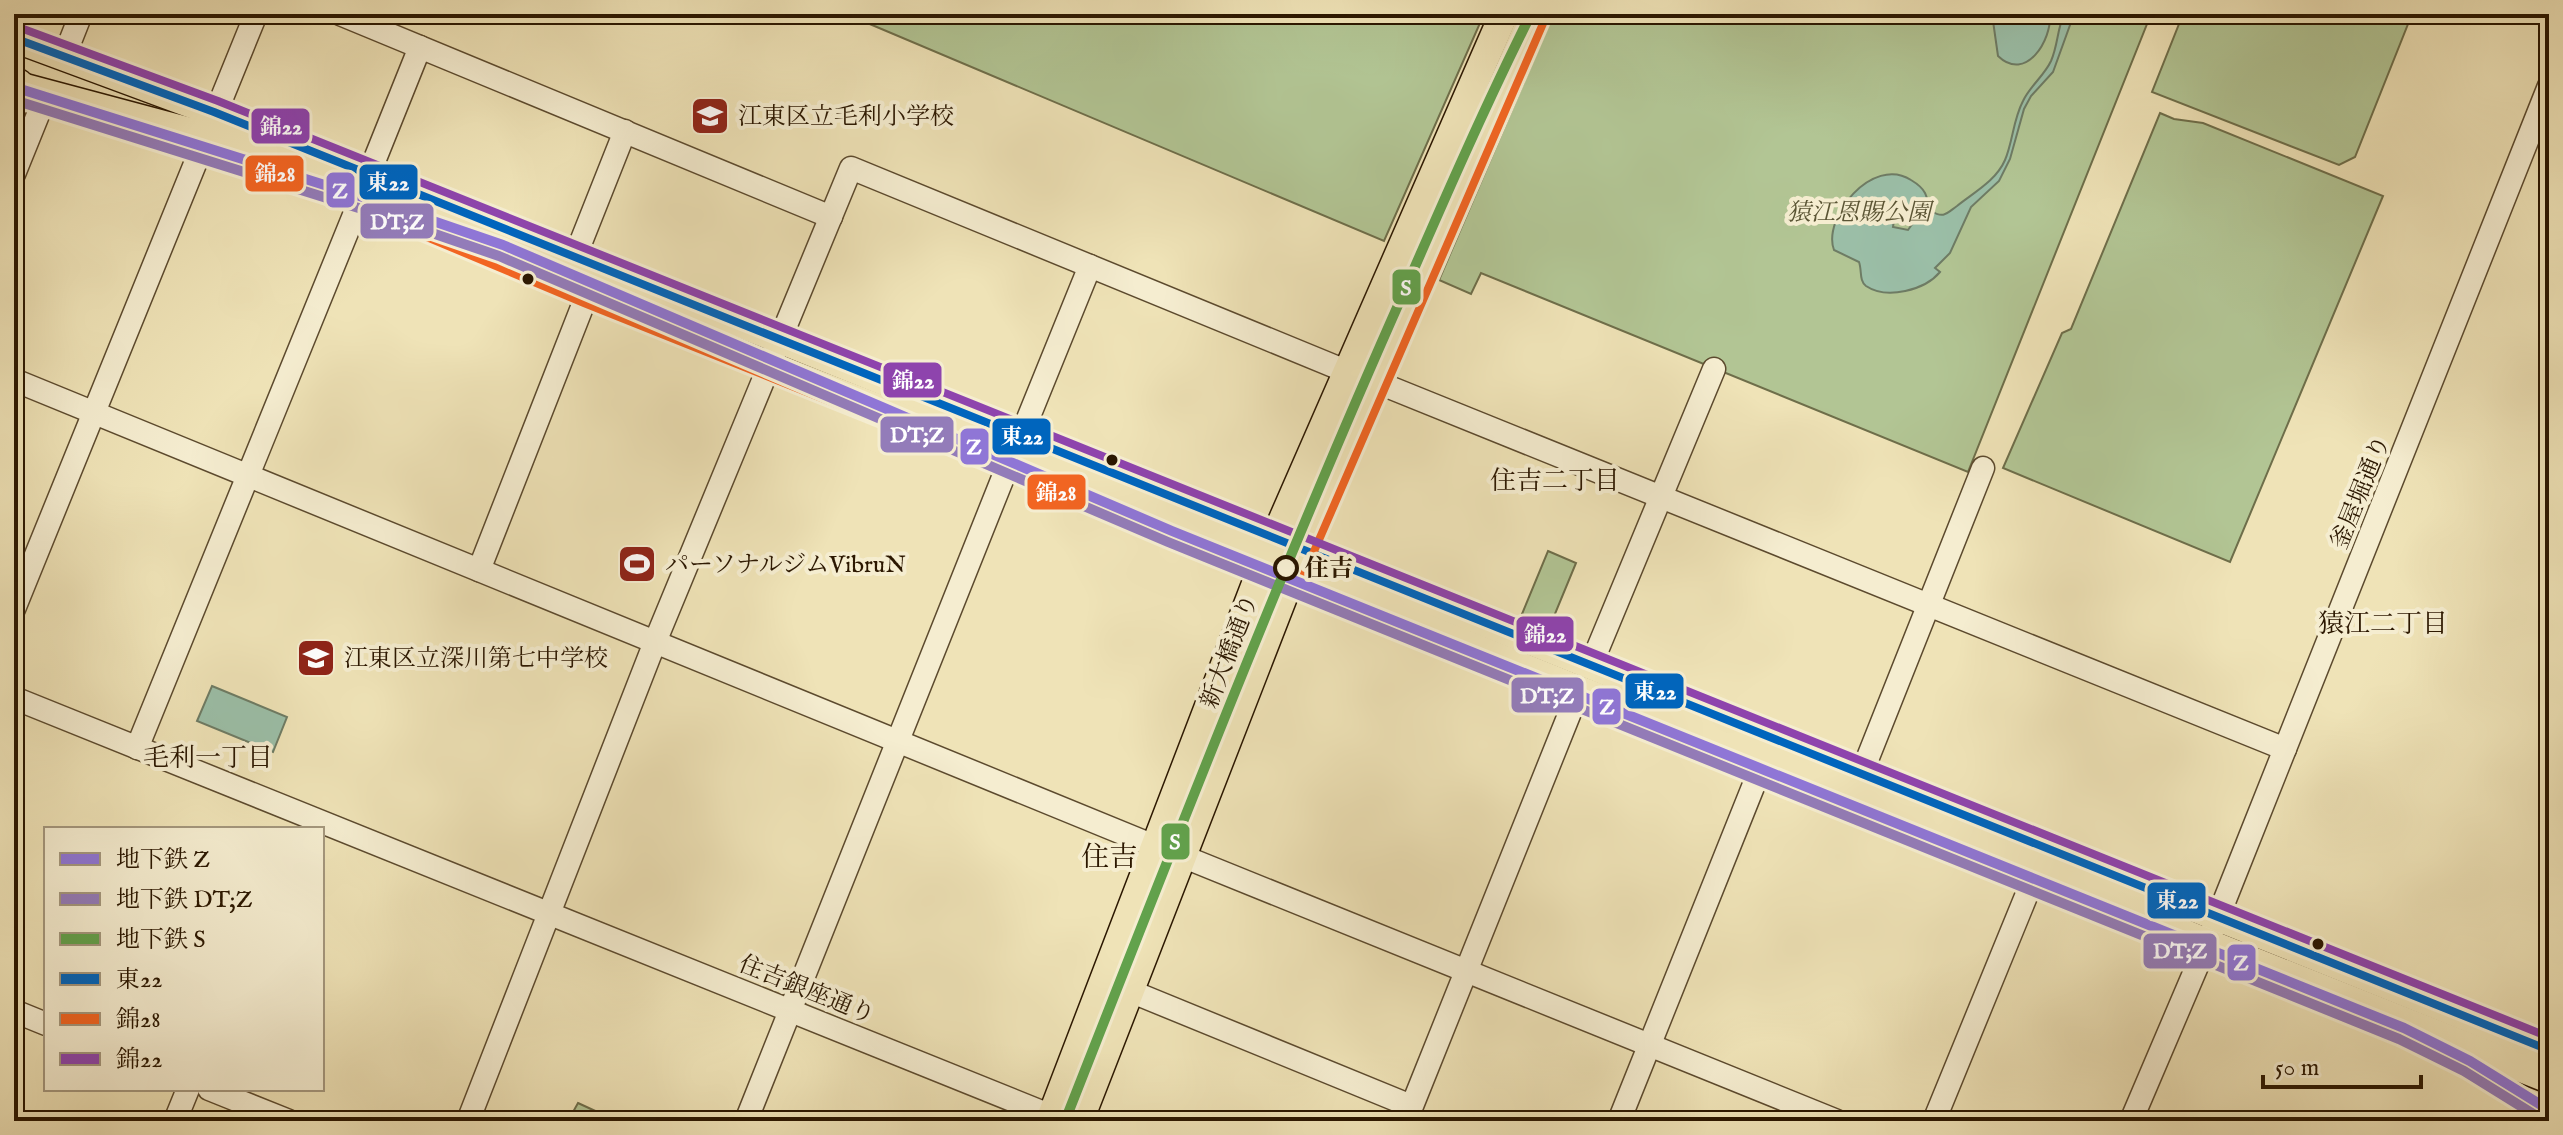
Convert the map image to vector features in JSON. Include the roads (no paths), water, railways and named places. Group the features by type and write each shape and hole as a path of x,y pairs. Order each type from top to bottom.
{"main road":[{"name":"新大橋通り","path":"1061,1120 1130,991 1302,548 1361,376 1504,14"},
{"name":"新大橋通り","path":"1061,1120 1154,846 1274,537 1361,376 1534,14"},
{"path":"14,38 64,57 209,123 365,186 575,257 774,353"},
{"path":"23,88 209,123"},
{"path":"365,186 588,292 774,353 1016,448 1302,548 1763,762 2036,872 2213,930 2549,1050"},
{"path":"1016,448 1291,574 1861,775 2549,1079"}],"street":[{"path":"64,57 81,14"},
{"path":"14,609 209,123 256,14"},
{"path":"340,14 831,217"},
{"path":"137,748 420,47"},
{"name":"釜屋堀通り","path":"2131,1121 2213,930 2549,86"},
{"path":"14,174 23,88"},
{"path":"575,257 625,131"},
{"path":"468,1121 655,642 851,168 2285,749"},
{"path":"746,1121 1090,266"},
{"path":"479,570 588,292"},
{"path":"1130,991 1408,1113 1714,369"},
{"path":"14,380 1154,846"},
{"path":"1861,775 1983,468"},
{"name":"住吉銀座通り","path":"14,698 137,748 312,827"},
{"path":"1619,1121 1763,762"},
{"name":"住吉銀座通り","path":"324,831 548,913 1061,1120"},
{"path":"1182,856 1837,1121"},
{"path":"1934,1121 2036,872"},
{"path":"14,1011 44,1023"},
{"path":"175,1121 187,1091"},
{"path":"214,1091 289,1121"}],"metro line":[{"name":"S","path":"1065,1121 1314,499 1449,188 1531,14"},
{"name":"Z","path":"14,87 369,199 503,245 1172,531 2404,1028 2470,1061 2549,1110"},
{"name":"DT;Z","path":"14,100 365,210 499,256 1168,542 2399,1039 2464,1071 2543,1120"}],"place":[{"name":"江東区立毛利小学校","path":"710,116"},
{"name":"パーソナルジムVibruN","path":"637,564"},
{"name":"住吉","path":"1286,568"},
{"name":"江東区立深川第七中学校","path":"316,658"}],"district":[{"name":"住吉二丁目","path":"1555,480"},
{"name":"猿江二丁目","path":"2383,623"},
{"name":"毛利一丁目","path":"208,757"},
{"name":"住吉","path":"1109,856"}],"park label":[{"name":"猿江恩賜公園","path":"1859,212"}]}
